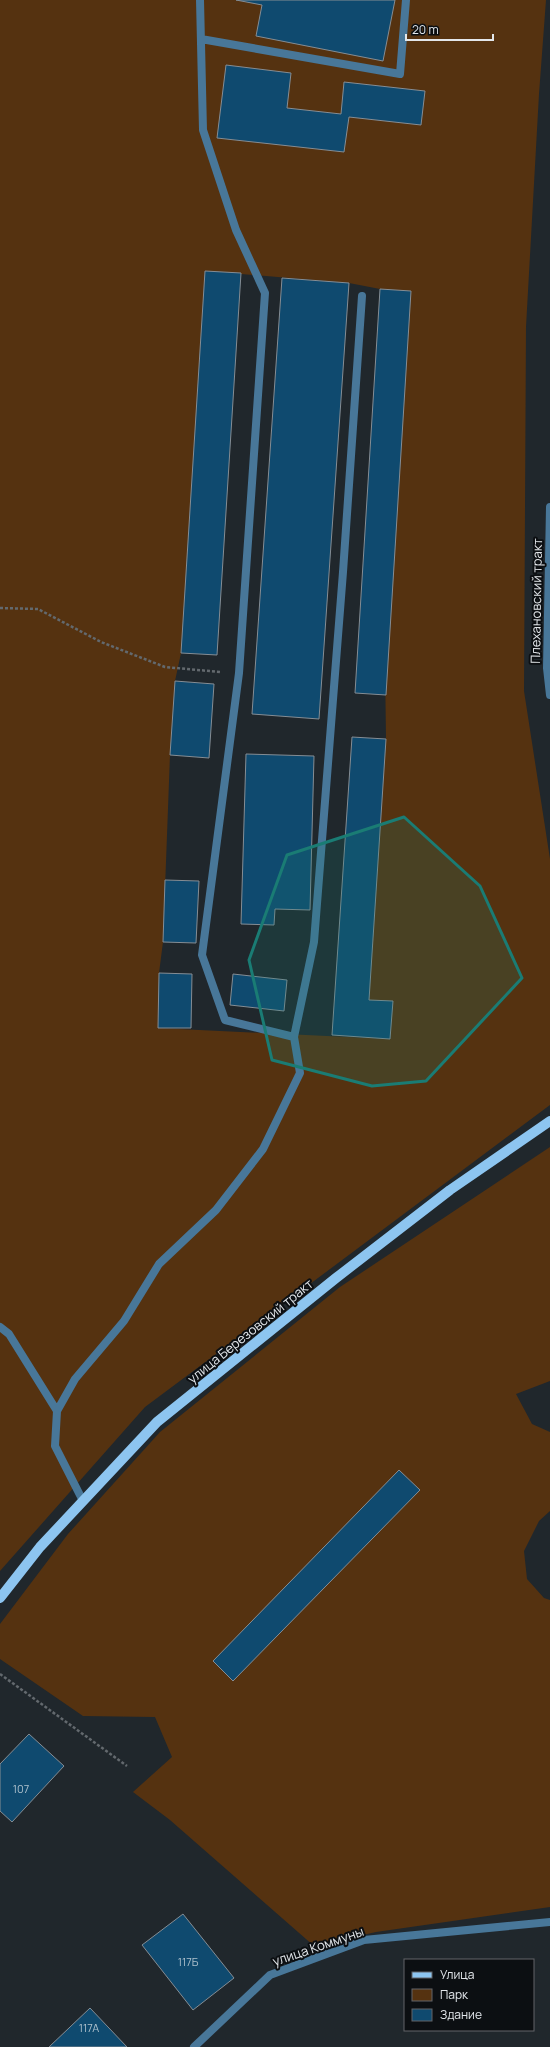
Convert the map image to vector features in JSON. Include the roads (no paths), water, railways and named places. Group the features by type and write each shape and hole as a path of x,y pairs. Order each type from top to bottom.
{"main road":[{"name":"улица Березовский тракт","path":"0,1598 40,1547 157,1422 330,1283 432,1204 533,1131 550,1122"}],"street":[{"path":"200,0 203,130 236,230 265,293 239,673 202,955 225,1020 294,1037"},
{"path":"201,39 400,74 406,0"},
{"path":"83,1501 55,1446 57,1411 75,1379 124,1321 159,1264 216,1210 263,1149 300,1073 294,1037 314,942 344,564 362,296"},
{"name":"Плехановский тракт","path":"550,507 547,668 550,695"},
{"path":"0,1327 9,1334 57,1411"},
{"name":"улица Коммуны","path":"194,2047 270,1975 364,1940 550,1922"}]}
